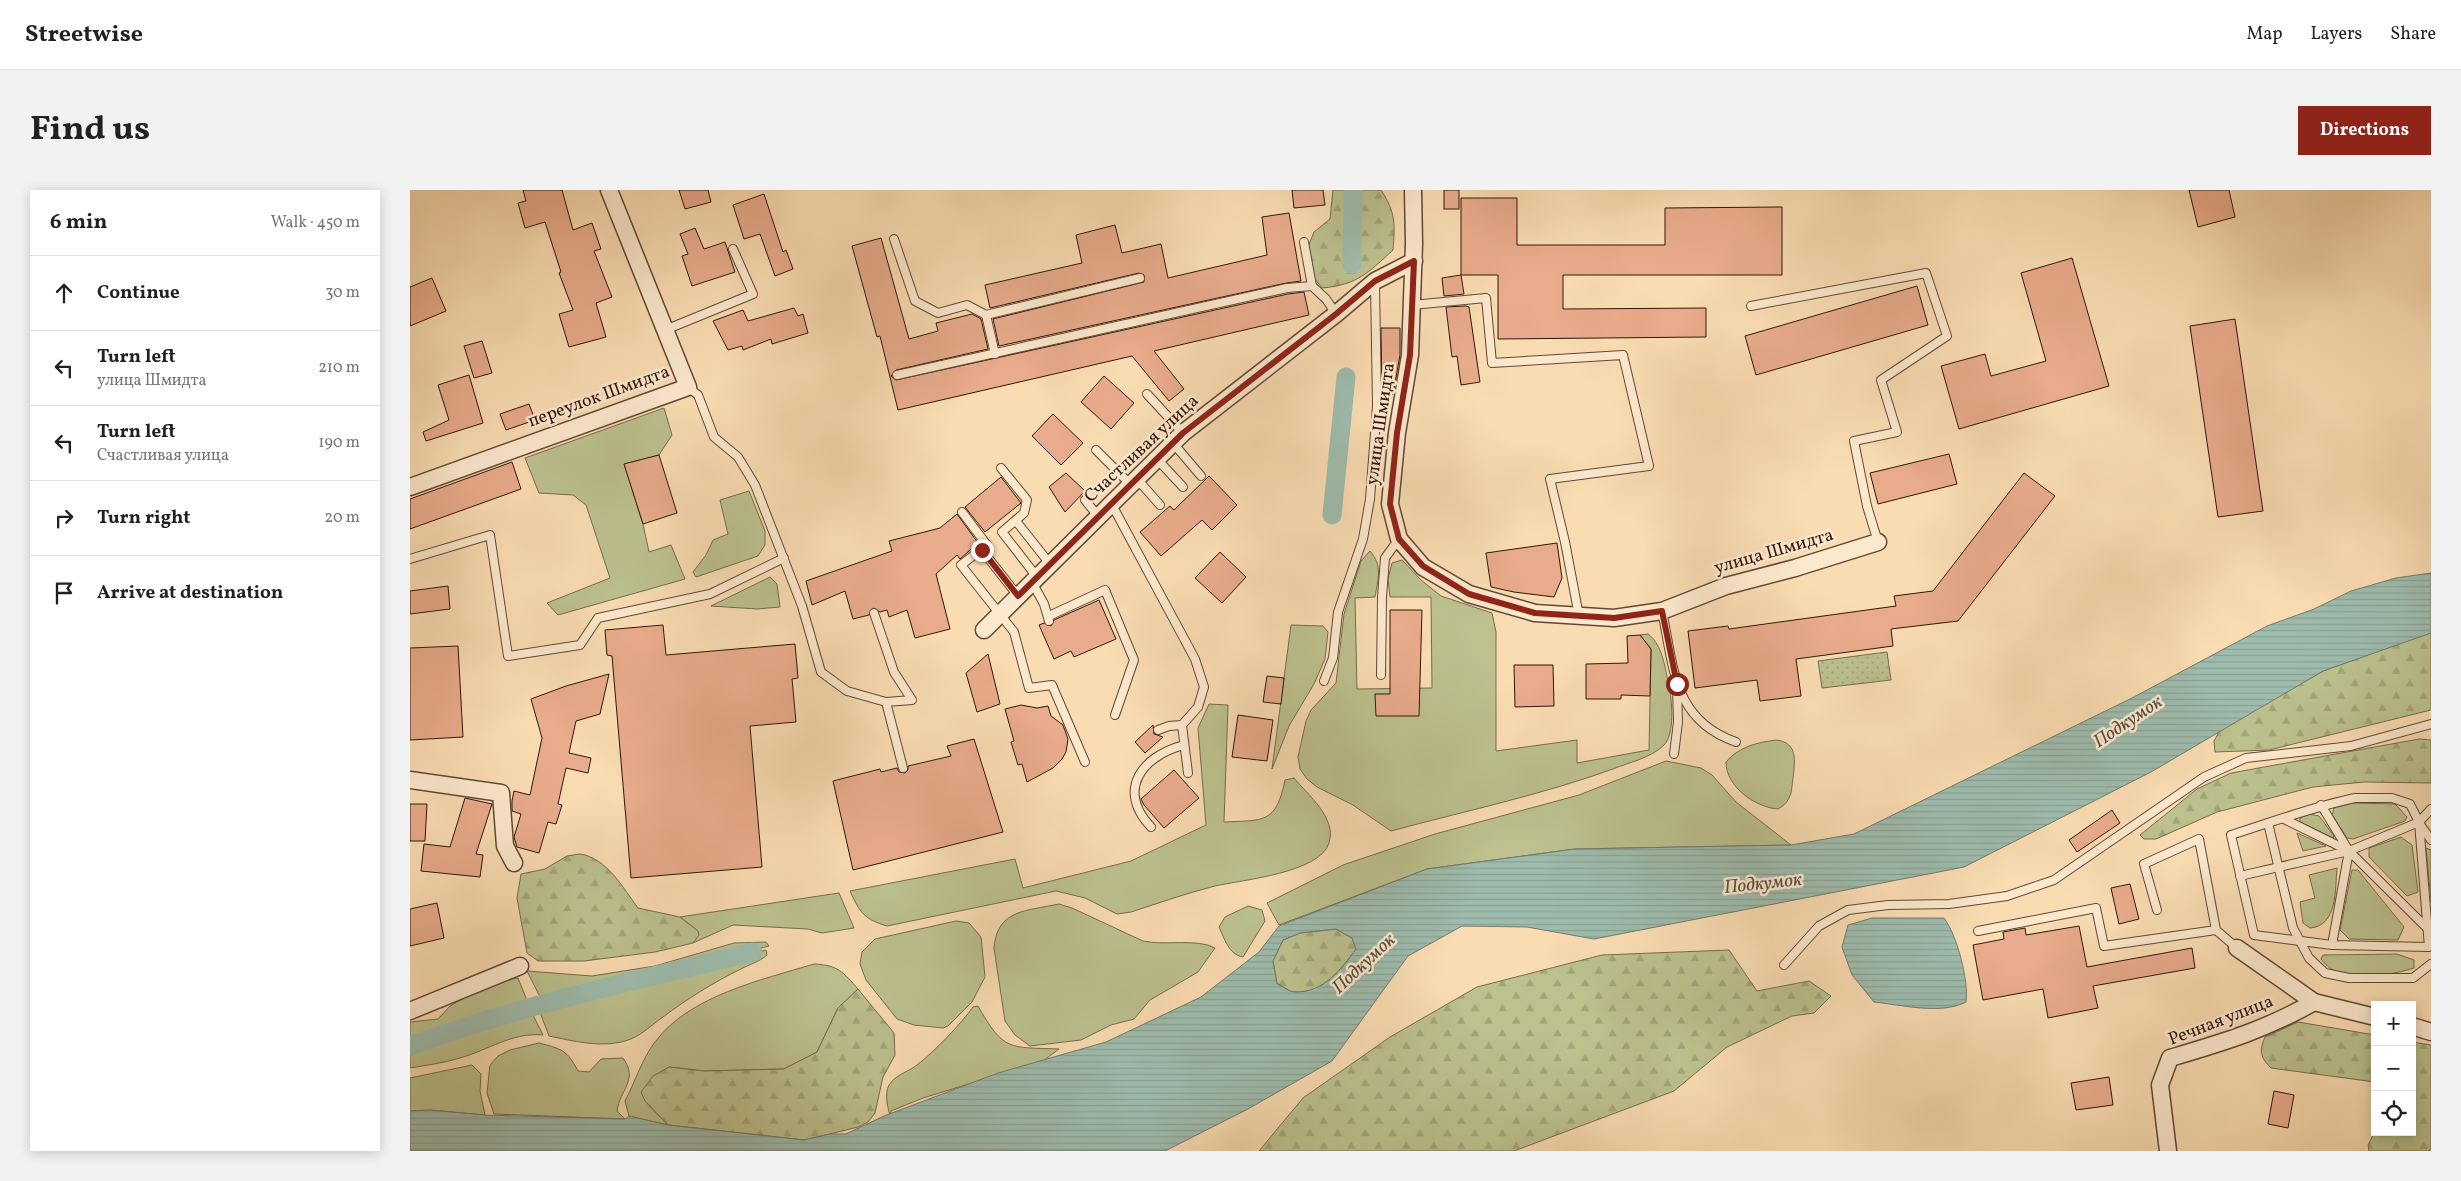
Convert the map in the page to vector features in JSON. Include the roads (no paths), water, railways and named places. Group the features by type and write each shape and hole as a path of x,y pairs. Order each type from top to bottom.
{"street":[{"name":"переулок Шмидта","path":"410,487 688,387 609,190"},
{"name":"улица Шмидта","path":"1413,190 1414,261 1410,355 1397,433 1390,504 1399,539 1423,566 1469,594 1535,613 1614,618 1662,611 1726,586 1795,568 1878,542"},
{"name":"Счастливая улица","path":"984,630 1178,438 1336,314 1375,281 1414,261"},
{"path":"410,780 501,793 505,846 514,863"},
{"path":"2237,948 2314,1002 2371,1016"},
{"path":"410,1011 520,966"},
{"name":"Речная улица","path":"2168,1151 2160,1085 2170,1058 2254,1032 2278,1022 2314,1002"},
{"path":"2416,1027 2431,1032"}],"lane":[{"path":"894,239 915,301 938,313 967,306 986,315 1140,278"},
{"path":"1304,242 1312,286 1326,299 1336,314"},
{"path":"665,330 753,294 733,249"},
{"path":"1751,306 1926,273 1947,336 1881,380 1897,432 1854,441 1867,506 1878,542"},
{"path":"1324,681 1333,658 1338,612 1363,539 1370,499 1377,406 1375,281"},
{"path":"897,375 1287,288 1312,286"},
{"path":"1412,306 1486,298 1492,364 1623,355 1649,466 1550,478 1565,542 1578,616"},
{"path":"986,315 995,354"},
{"path":"688,387 698,395 714,437 738,457 755,485 802,606 822,672 847,691 886,702 912,700 894,672 874,613"},
{"path":"1147,394 1178,438 1201,476"},
{"path":"1096,450 1160,505"},
{"path":"1157,459 1183,487"},
{"path":"1001,468 1026,500 1024,513 1002,532 1034,580 1049,619 1105,590 1134,660 1115,715"},
{"path":"1085,500 1098,516"},
{"path":"1111,503 1195,659 1204,687 1198,707 1182,725 1169,726 1158,730"},
{"path":"961,565 987,546 962,512"},
{"path":"1016,521 1050,564"},
{"path":"410,559 490,535 508,656 580,645 598,618 710,594 784,558"},
{"path":"1381,675 1382,598 1385,558 1399,539"},
{"path":"982,550 1018,596"},
{"path":"954,558 1014,632 1029,688 1052,685 1085,762"},
{"path":"1662,611 1677,684 1678,722 1674,754"},
{"path":"1677,684 1687,707 1707,727 1720,737 1736,742"},
{"path":"886,702 902,768"},
{"path":"1784,965 1819,926 1848,910 1888,905 1949,904 2007,896 2054,880 2204,776 2246,758 2351,746 2431,724"},
{"path":"1182,725 1188,773"},
{"path":"1151,827 1139,815 1134,791 1136,780 1155,758 1168,750 1184,745"},
{"path":"2419,822 2430,947 2298,942 2254,935 2231,834 2284,819 2321,805 2355,798 2392,798 2410,804 2431,840"},
{"path":"2321,805 2349,850 2428,929"},
{"path":"2240,876 2349,850 2419,822 2431,809"},
{"path":"2284,819 2349,850"},
{"path":"2268,823 2298,942 2308,958 2325,973 2349,978 2413,978 2431,964"},
{"path":"2157,910 2144,864 2199,839 2216,930 2237,948"},
{"path":"2332,944 2349,850"},
{"path":"1978,931 2096,908 2104,946 2216,930"}],"water":[{"name":"Подкумок","path":"2431,573 2431,633 2323,671 2151,772 1964,867 1594,939 1527,927 1462,926 1408,956 1332,1061 1248,1109 1165,1151 410,1151 410,1111 430,1110 485,1115 625,1119 629,1116 668,1125 804,1140 830,1134 846,1134 884,1116 998,1073 1106,1042 1201,997 1259,952 1279,926 1427,869 1575,849 1791,845 1854,834 2132,698 2267,626 2314,609 2351,591 2396,578","holes":["1336,929 1352,938 1356,949 1338,972 1323,984 1314,989 1295,992 1277,984 1273,961 1283,940 1300,933"]},
{"path":"1872,918 1944,918 1953,935 1961,959 1966,982 1966,1002 1956,1006 1933,1009 1874,1002 1852,975 1842,947 1848,925"}],"waterway":[{"path":"1352,264 1353,190"},
{"path":"1332,515 1346,377"},
{"path":"410,1046 452,1031 537,1006 753,952"}]}
